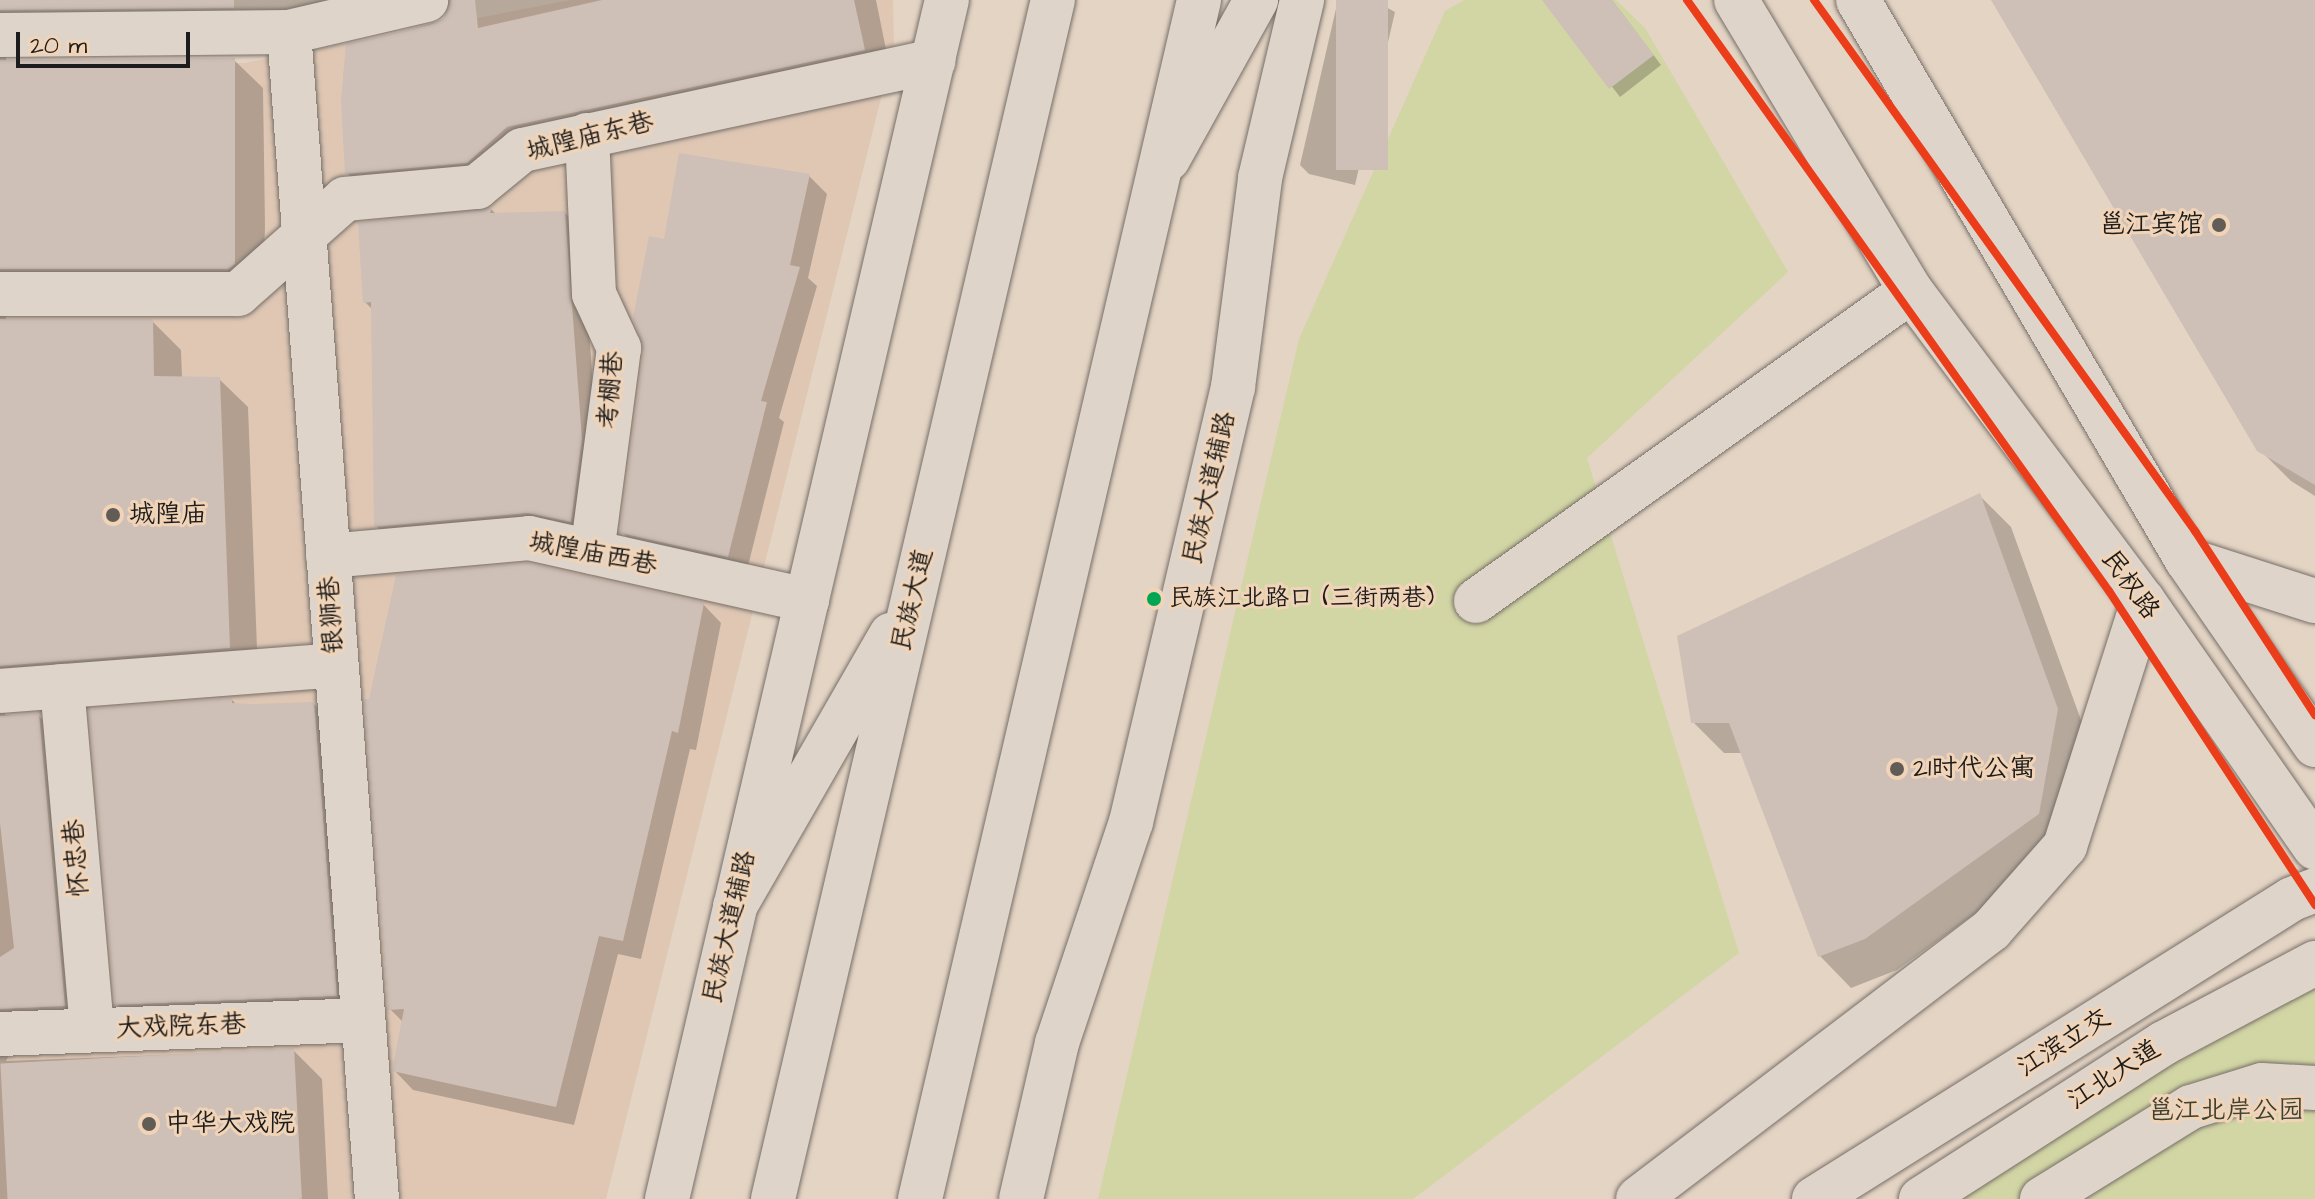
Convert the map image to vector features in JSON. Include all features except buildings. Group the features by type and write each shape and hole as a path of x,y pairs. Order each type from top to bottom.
{"main road":[{"path":"0,35 289,32 426,0"},
{"name":"民族大道辅路","path":"667,1199 947,0"},
{"name":"民族大道","path":"773,1199 1053,0"},
{"path":"920,1199 1199,0"},
{"path":"1157,178 1256,0"},
{"name":"民族大道辅路","path":"1021,1199 1057,1043 1131,822 1226,418 1260,178 1302,0"},
{"name":"民权路","path":"1736,0 1911,291 2143,601 2315,848"},
{"path":"1858,0 2187,560 2315,745"},
{"name":"银狮巷","path":"289,32 377,1199"},
{"name":"城隍庙东巷","path":"0,294 238,294 345,199 477,187 522,150 933,61"},
{"name":"考棚巷","path":"587,135 594,294 619,348 592,552"},
{"path":"1476,601 1911,291"},
{"name":"城隍庙西巷","path":"328,556 529,538 807,600"},
{"path":"2187,560 2315,601"},
{"path":"735,906 914,594"},
{"path":"1638,1199 1991,930 2065,846 2143,601"},
{"path":"0,691 336,665"},
{"name":"怀忠巷","path":"62,686 92,1030"},
{"name":"江滨立交","path":"1814,1199 2292,899 2315,890"},
{"name":"江北大道","path":"1921,1199 2164,1043 2315,963"},
{"name":"大戏院东巷","path":"0,1034 362,1020"},
{"path":"2042,1199 2191,1107 2262,1085 2315,1088"}],"shaded area":[{"path":"570,0 893,0 894,46 606,1199 0,1199 0,63 245,63"}],"green space":[{"path":"1464,0 1616,0 1645,28 1788,272 1587,458 1739,953 1413,1199 1098,1199 1299,339 1445,11"},
{"name":"邕江北岸公园","path":"2315,963 2315,1199 1921,1199"}],"transit line":[{"path":"1687,0 2109,591 2315,905"},
{"path":"1814,0 2195,531 2315,715"}],"place":[{"name":"邕江宾馆","path":"2219,225"},
{"name":"城隍庙","path":"113,515"},
{"name":"民族江北路口 (三街两巷)","path":"1154,599"},
{"name":"21时代公寓","path":"1897,769"},
{"name":"中华大戏院","path":"149,1124"}]}
